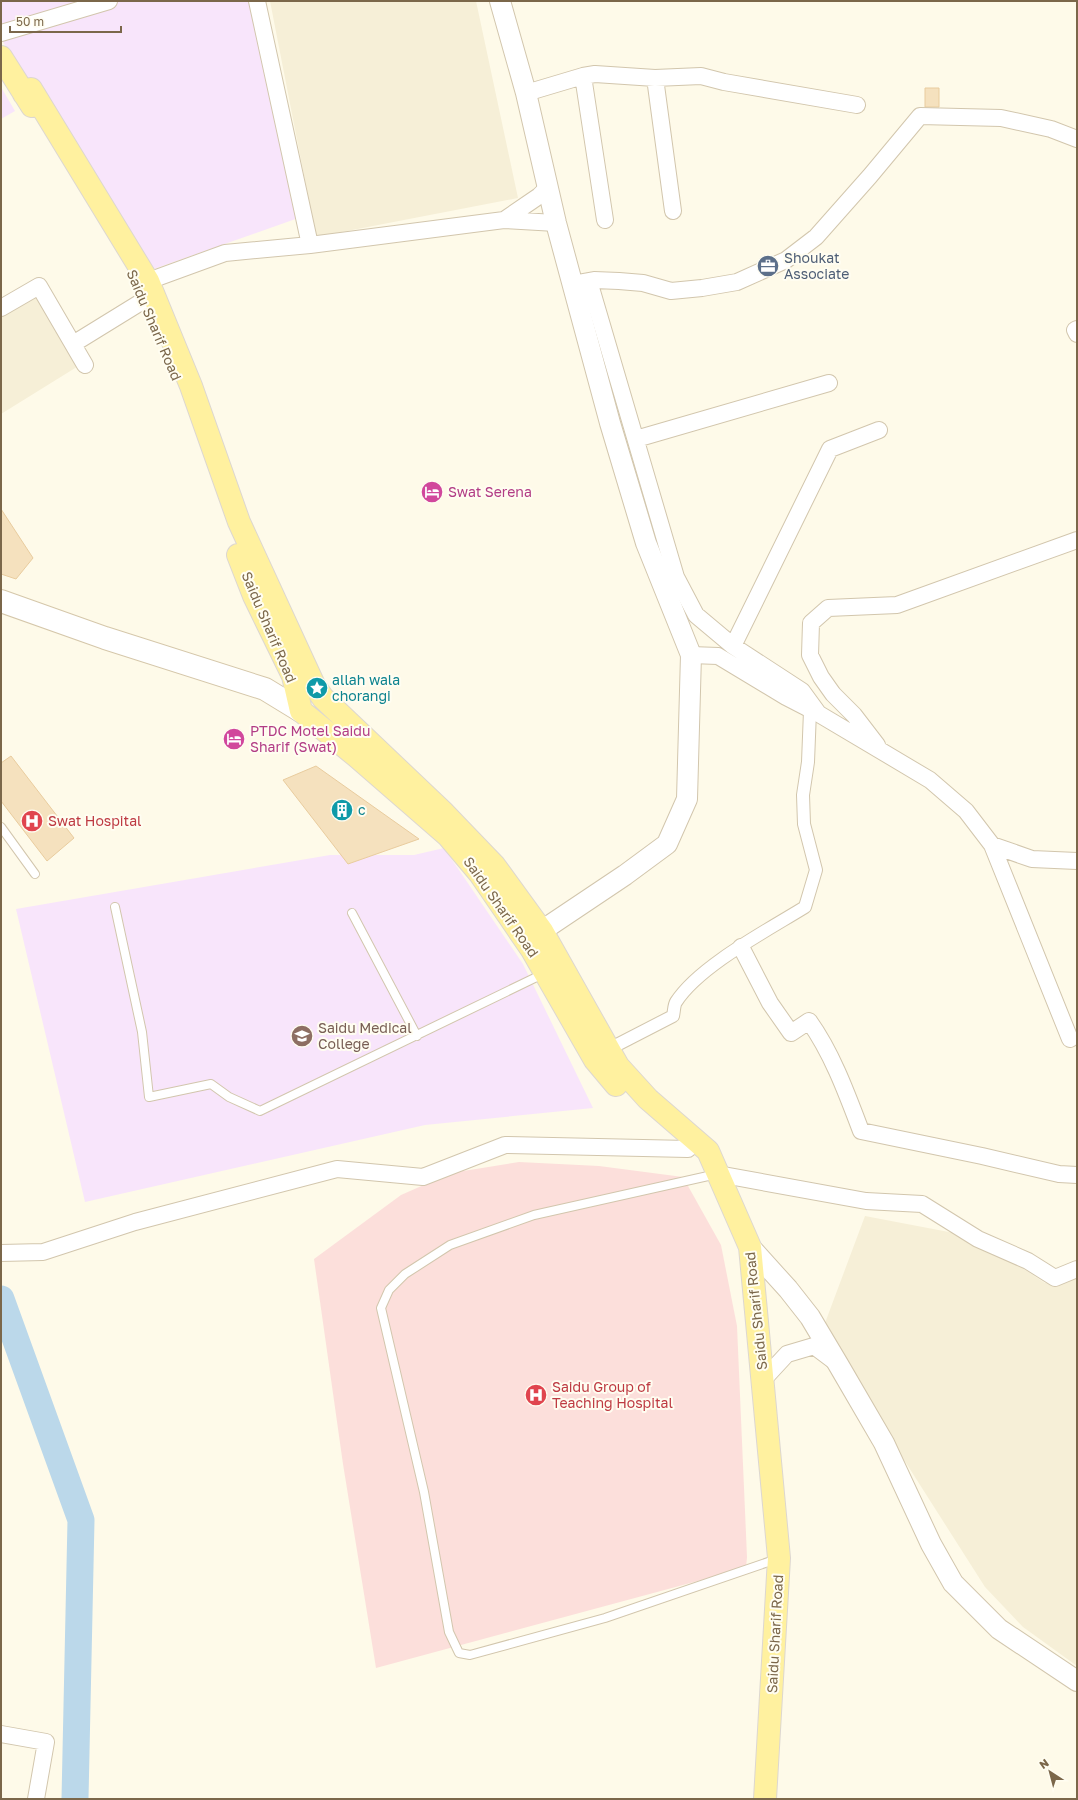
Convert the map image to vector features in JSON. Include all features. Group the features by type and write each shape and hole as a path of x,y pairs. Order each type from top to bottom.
{"main road":[{"path":"1,56 28,91 145,288 240,522 314,685 323,698 439,818"},
{"name":"Saidu Sharif Road","path":"186,388 217,499 254,596 293,676 301,711"},
{"path":"1,601 105,638 265,689 301,711 439,818 494,865 534,936 618,1066 648,1099 708,1151 718,1174"},
{"path":"293,676 323,698"},
{"name":"Saidu Sharif Road","path":"534,936 546,973 601,1068 622,1093 644,1114 718,1174 750,1247 779,1558 766,1799"}],"street":[{"path":"1,33 109,1"},
{"path":"257,1 310,245"},
{"path":"500,1 526,93 556,223 581,283 636,439 676,578 696,615 733,646 802,691 815,713 803,795 804,824 816,870 804,907 741,947 696,979 675,1003 673,1016 608,1050"},
{"path":"526,93 583,76 608,74 655,78 701,76 724,82 857,105"},
{"path":"583,76 605,220"},
{"path":"655,78 673,211"},
{"path":"581,283 625,281 643,283 671,291 702,288 737,282 786,260 816,236 870,176 920,116 1001,118 1051,129 1077,139"},
{"path":"504,220 539,196 548,187"},
{"path":"73,344 145,288 225,253 310,245 504,220 556,223"},
{"path":"534,936 625,875 668,844 687,799 691,655 646,543 610,423 581,283"},
{"path":"1,308 39,286 85,366"},
{"path":"1077,329 1075,330 1077,334"},
{"path":"636,439 829,383"},
{"path":"733,646 830,449 879,430"},
{"path":"881,751 854,715 833,694 821,677 810,655 811,623 828,608 897,605 1077,540"},
{"path":"691,655 718,656 930,780 966,811 992,844 1070,1039"},
{"path":"992,844 1032,859 1077,862"},
{"path":"741,947 770,1003 791,1034 809,1020 818,1032 849,1100 860,1131 1059,1174 1077,1175"},
{"path":"1,1253 43,1252 135,1222 337,1169 423,1177 505,1145 688,1150"},
{"path":"718,1174 866,1201 922,1204 978,1239 1028,1261 1055,1278 1077,1269"},
{"path":"750,1247 788,1289 810,1317 884,1443 930,1544 954,1583 999,1629 1077,1681"},
{"path":"763,1380 787,1354 814,1346 838,1364"},
{"path":"1,1734 46,1742 36,1799"}],"lane":[{"path":"1,827 35,874"},
{"path":"115,907 142,1032 149,1097 211,1084 229,1097 260,1111 546,973"},
{"path":"352,913 417,1036"},
{"path":"718,1174 534,1215 450,1245 405,1274 389,1290 381,1308 424,1492 449,1632 459,1653 470,1656 605,1618 779,1558"}],"shaded area":[{"path":"1,1 251,1 304,216 148,271 1,39"},
{"path":"270,1 476,1 518,198 316,237"},
{"path":"1,87 15,111 1,119"},
{"path":"37,293 80,365 1,414 1,315"},
{"name":"Saidu Medical College","path":"444,848 523,964 593,1108 425,1125 85,1202 16,909 330,855 414,855"},
{"name":"Saidu Group of Teaching Hospital","path":"519,1162 599,1166 683,1177 721,1245 737,1326 747,1557 746,1568 376,1668 343,1464 314,1259 401,1195 451,1173"},
{"path":"865,1216 975,1237 1045,1283 1077,1278 1077,1666 1023,1627 985,1587 822,1331"}],"building":[{"path":"925,88 939,88 939,107 925,107"},
{"path":"1,509 33,558 16,579 1,574"},
{"path":"11,756 74,838 47,861 1,801 1,763"},
{"name":"c","path":"316,766 419,839 348,864 283,780"}],"waterway":[{"path":"1,1299 81,1520 75,1799"}],"place":[{"name":"Shoukat Associate","path":"768,266"},
{"name":"Swat Serena","path":"432,492"},
{"name":"allah wala chorangi","path":"317,688"},
{"name":"PTDC Motel Saidu Sharif (Swat)","path":"234,739"},
{"name":"c","path":"342,810"},
{"name":"Swat Hospital","path":"32,821"},
{"name":"Saidu Medical College","path":"302,1036"},
{"name":"Saidu Group of Teaching Hospital","path":"536,1395"}]}
